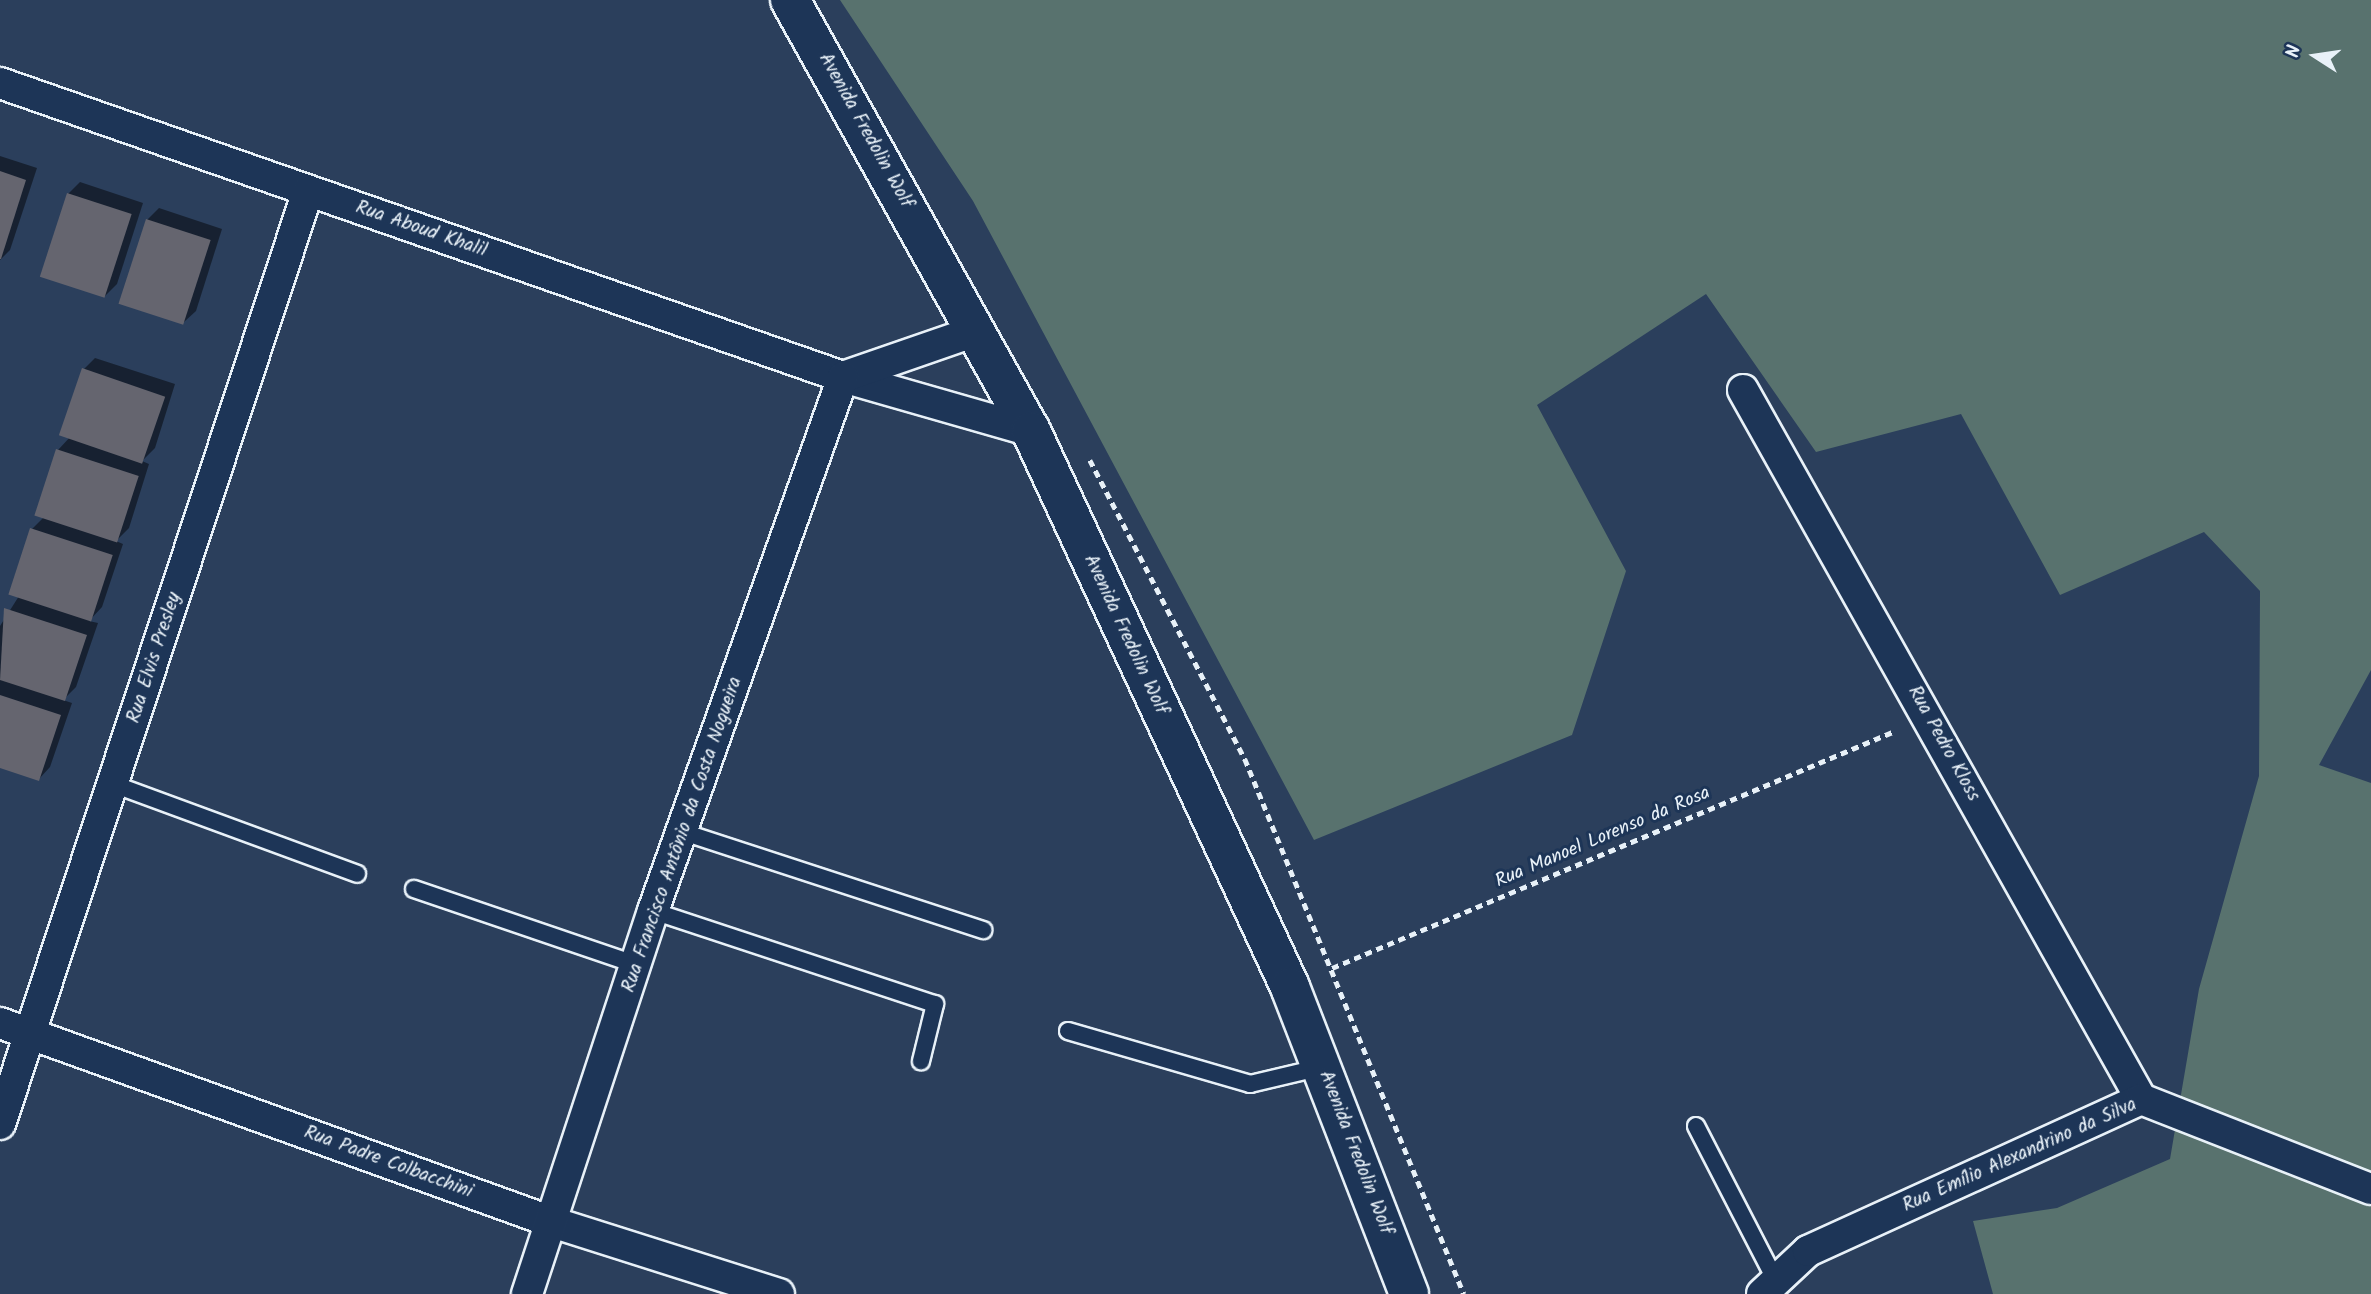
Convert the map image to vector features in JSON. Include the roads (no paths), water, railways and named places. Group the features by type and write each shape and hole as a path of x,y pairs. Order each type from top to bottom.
{"main road":[{"name":"Avenida Fredolin Wolf","path":"790,0 1031,431 1290,987 1409,1294"}],"street":[{"name":"Rua Aboud Khalil","path":"0,83 843,377 1031,431"},
{"name":"Rua Elvis Presley","path":"0,1125 308,191"},
{"path":"843,377 976,331"},
{"name":"Rua Francisco Antônio da Costa Nogueira","path":"527,1294 555,1223 653,911 843,377"},
{"name":"Rua Pedro Kloss","path":"1743,390 2141,1100"},
{"name":"Rua Padre Colbacchini","path":"0,1023 555,1223 779,1294"},
{"name":"Rua Emílio Alexandrino da Silva","path":"1769,1287 1808,1251 2141,1100 2371,1189"}],"lane":[{"path":"113,785 357,874"},
{"path":"683,832 983,930"},
{"path":"414,889 637,965"},
{"path":"653,911 935,1004 921,1060"},
{"path":"1068,1031 1250,1084 1322,1067"},
{"path":"1696,1126 1769,1287"}]}
